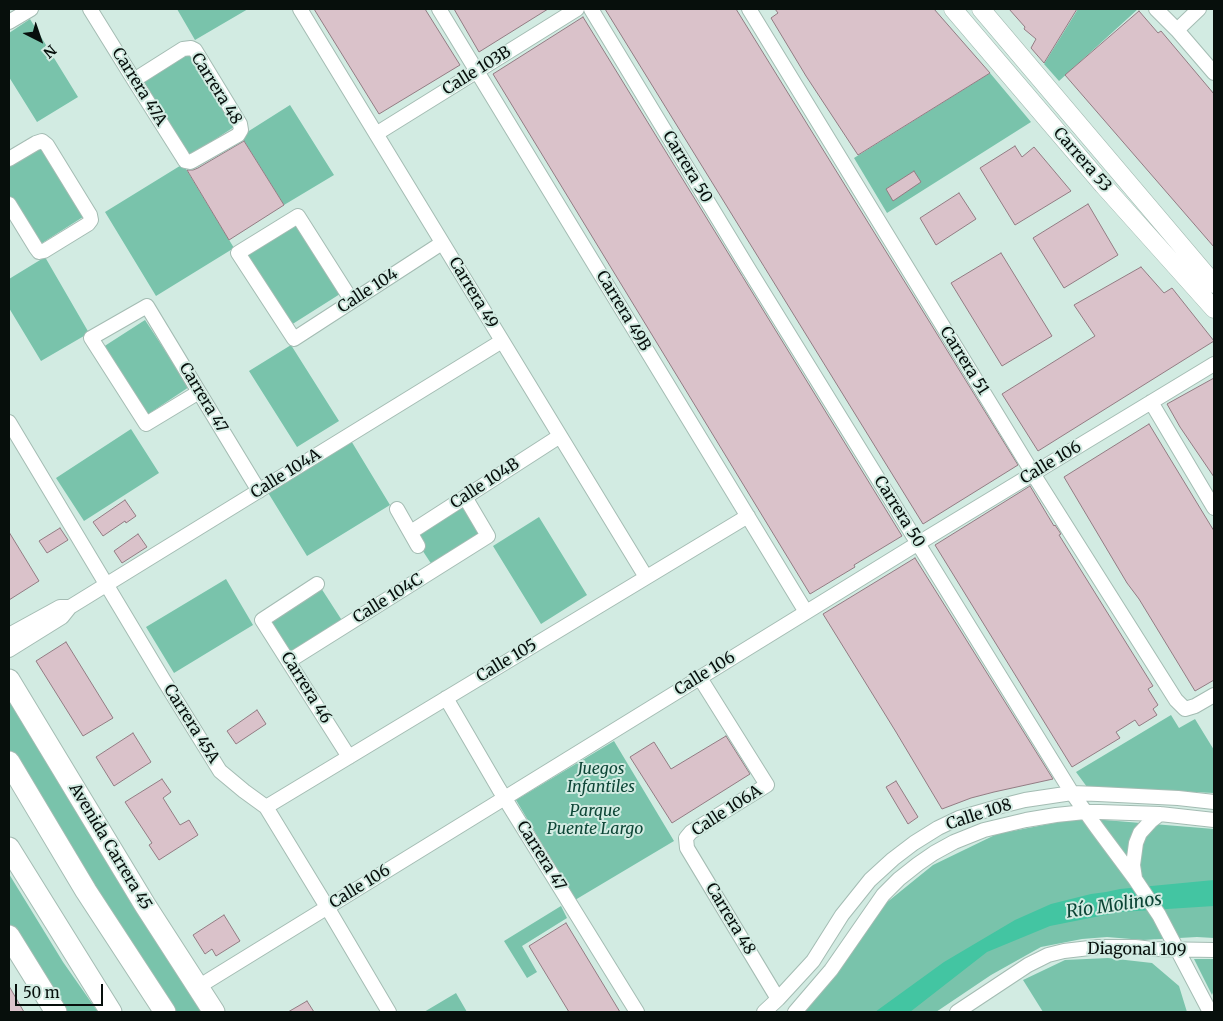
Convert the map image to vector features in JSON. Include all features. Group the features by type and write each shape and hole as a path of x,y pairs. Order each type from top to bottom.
{"highway":[{"name":"Avenida Carrera 45","path":"9,680 141,898 214,1012"},
{"path":"9,762 86,891 164,1012"},
{"path":"9,848 111,1012"},
{"path":"9,936 56,1012"}],"main road":[{"name":"Carrera 53","path":"953,9 1110,193 1214,308"},
{"name":"Carrera 53","path":"981,9 1214,284"}],"street":[{"path":"9,22 31,9"},
{"name":"Carrera 47A","path":"90,9 185,161 190,162"},
{"name":"Carrera 49","path":"300,9 646,577"},
{"name":"Carrera 49B","path":"439,9 806,612"},
{"name":"Calle 103B","path":"376,134 577,9"},
{"name":"Carrera 50","path":"591,9 748,268 1072,793 1138,882 1159,915 1211,1012"},
{"name":"Carrera 51","path":"749,9 1033,474 1176,700 1185,709 1214,695"},
{"path":"1156,9 1214,73"},
{"path":"1177,30 1199,9"},
{"name":"Carrera 48","path":"134,80 183,49 191,48 195,50 240,124 241,130 238,135 190,162"},
{"path":"9,160 36,143 42,142 47,145 90,215 91,220 88,224 44,251 39,252 9,204"},
{"name":"Calle 104","path":"352,301 298,216 238,253 294,339 442,243"},
{"name":"Carrera 47","path":"200,392 146,424 91,338 147,306 200,392 258,491"},
{"name":"Calle 104A","path":"9,650 62,618 70,606 502,341"},
{"name":"Calle 106","path":"198,987 918,543 1214,364"},
{"path":"1151,402 1214,508"},
{"name":"Carrera 45A","path":"9,422 163,680 220,771 266,807 389,1012"},
{"name":"Calle 104B","path":"410,532 560,436"},
{"name":"Calle 104C","path":"289,662 488,536 465,497"},
{"path":"397,509 418,546"},
{"name":"Calle 105","path":"266,807 748,516"},
{"name":"Carrera 46","path":"317,584 262,620 349,757"},
{"name":"Calle 104A","path":"9,635 60,607 70,606"},
{"name":"Calle 106A","path":"686,838 691,832 767,785 700,678"},
{"name":"Carrera 47","path":"446,698 505,798 637,1012"},
{"name":"Calle 108","path":"764,1012 813,961 842,915 870,880 914,843 959,818 1025,800 1072,793 1178,798 1214,802"},
{"name":"Calle 108","path":"795,1012 831,970 883,895 899,879 929,856 954,842 984,830 1056,815 1085,812 1160,814 1214,820"},
{"path":"1138,882 1133,866 1136,843 1140,832 1160,814"},
{"name":"Carrera 48","path":"686,838 687,848 778,999"},
{"name":"Diagonal 109","path":"957,1012 1028,965 1048,955 1064,951 1098,947 1214,950"},
{"path":"1211,1012 1214,1008"}],"green space":[{"path":"177,9 248,9 195,40"},
{"path":"1078,9 1138,9 1059,81 1044,64"},
{"path":"30,19 78,97 37,122 9,77 9,33"},
{"path":"187,51 234,127 188,157 140,81"},
{"path":"990,73 1031,122 887,213 854,158"},
{"path":"290,105 334,175 284,205 241,136"},
{"path":"43,146 86,215 39,245 9,195 9,167"},
{"path":"183,164 234,248 156,296 105,212"},
{"path":"296,224 340,294 291,325 247,255"},
{"path":"45,257 89,333 41,361 9,308 9,279"},
{"path":"145,320 189,387 144,417 100,349"},
{"path":"291,345 339,421 297,447 249,371"},
{"path":"131,429 159,473 84,521 56,478"},
{"path":"350,439 390,505 307,556 267,491"},
{"path":"462,501 482,533 432,565 411,533"},
{"path":"539,517 587,595 541,624 493,546"},
{"path":"226,579 253,625 174,673 146,627"},
{"path":"321,588 343,622 293,655 271,621"},
{"path":"9,689 208,1012 177,1012 91,883 9,749"},
{"path":"1171,715 1179,728 1195,719 1214,750 1214,793 1087,787 1076,772"},
{"name":"Parque Puente Largo","path":"614,741 674,841 575,900 516,800"},
{"path":"1080,818 1214,829 1214,938 1143,940 1107,937 1082,939 1041,947 991,975 936,1012 800,1012 875,912 933,865 997,834"},
{"path":"9,874 63,962 98,1012 63,1012 9,925"},
{"path":"561,906 567,918 522,946 537,972 527,978 504,941"},
{"path":"1108,958 1152,963 1179,986 1187,1012 1043,1012 1023,980 1065,960"},
{"path":"1194,959 1214,959 1214,990 1212,995"},
{"path":"456,993 467,1012 424,1012"}],"water":[{"name":"Río Molinos","path":"1214,880 1214,906 1120,912 1050,926 987,952 910,1012 875,1012 944,962 1015,920 1051,904 1120,889"}],"building":[{"path":"314,9 425,9 460,65 379,114"},
{"path":"454,9 548,9 479,52"},
{"path":"605,9 736,9 1018,465 923,524"},
{"path":"775,9 934,9 990,73 858,155 806,76 771,18 778,13"},
{"path":"1009,9 1077,9 1044,63 1031,48 1036,39 1024,29 1025,27"},
{"path":"1139,11 1158,33 1161,31 1214,94 1214,247 1065,75"},
{"path":"583,17 902,536 810,594 493,74"},
{"path":"244,141 284,205 229,240 187,170 198,168"},
{"path":"1015,146 1022,157 1034,147 1071,191 1015,225 980,168"},
{"path":"914,171 921,182 893,201 886,189"},
{"path":"959,193 976,219 936,245 920,218"},
{"path":"1088,204 1118,255 1064,288 1033,238"},
{"path":"1001,253 1052,336 1002,366 951,283"},
{"path":"1141,267 1164,293 1172,288 1214,341 1038,451 1002,394 1095,336 1074,305"},
{"path":"1214,378 1214,477 1180,427 1167,404"},
{"path":"1149,424 1214,531 1214,680 1195,691 1139,599 1127,583 1064,477"},
{"path":"1030,486 1153,686 1148,689 1158,705 1153,709 1157,715 1139,726 1135,720 1116,732 1120,738 1072,767 935,545"},
{"path":"125,500 136,516 103,536 93,522"},
{"path":"60,528 68,540 47,553 39,541"},
{"path":"9,532 39,581 9,600"},
{"path":"138,534 147,547 122,563 114,551"},
{"path":"915,558 1053,779 971,798 942,809 823,614"},
{"path":"66,642 113,718 83,736 36,661"},
{"path":"257,710 266,724 236,744 227,731"},
{"path":"133,733 151,762 114,786 96,757"},
{"path":"726,736 750,774 672,823 630,757 654,742 671,769"},
{"path":"162,779 171,792 163,798 180,825 189,820 198,835 159,860 149,845 152,843 125,802"},
{"path":"896,781 918,817 908,824 886,787"},
{"path":"224,915 240,941 216,956 212,949 205,954 193,935"},
{"path":"566,923 620,1012 569,1012 529,946"},
{"path":"9,986 24,1012 9,1012"},
{"path":"307,1001 314,1012 288,1012"}],"park label":[{"name":"Juegos Infantiles","path":"601,778"}]}
